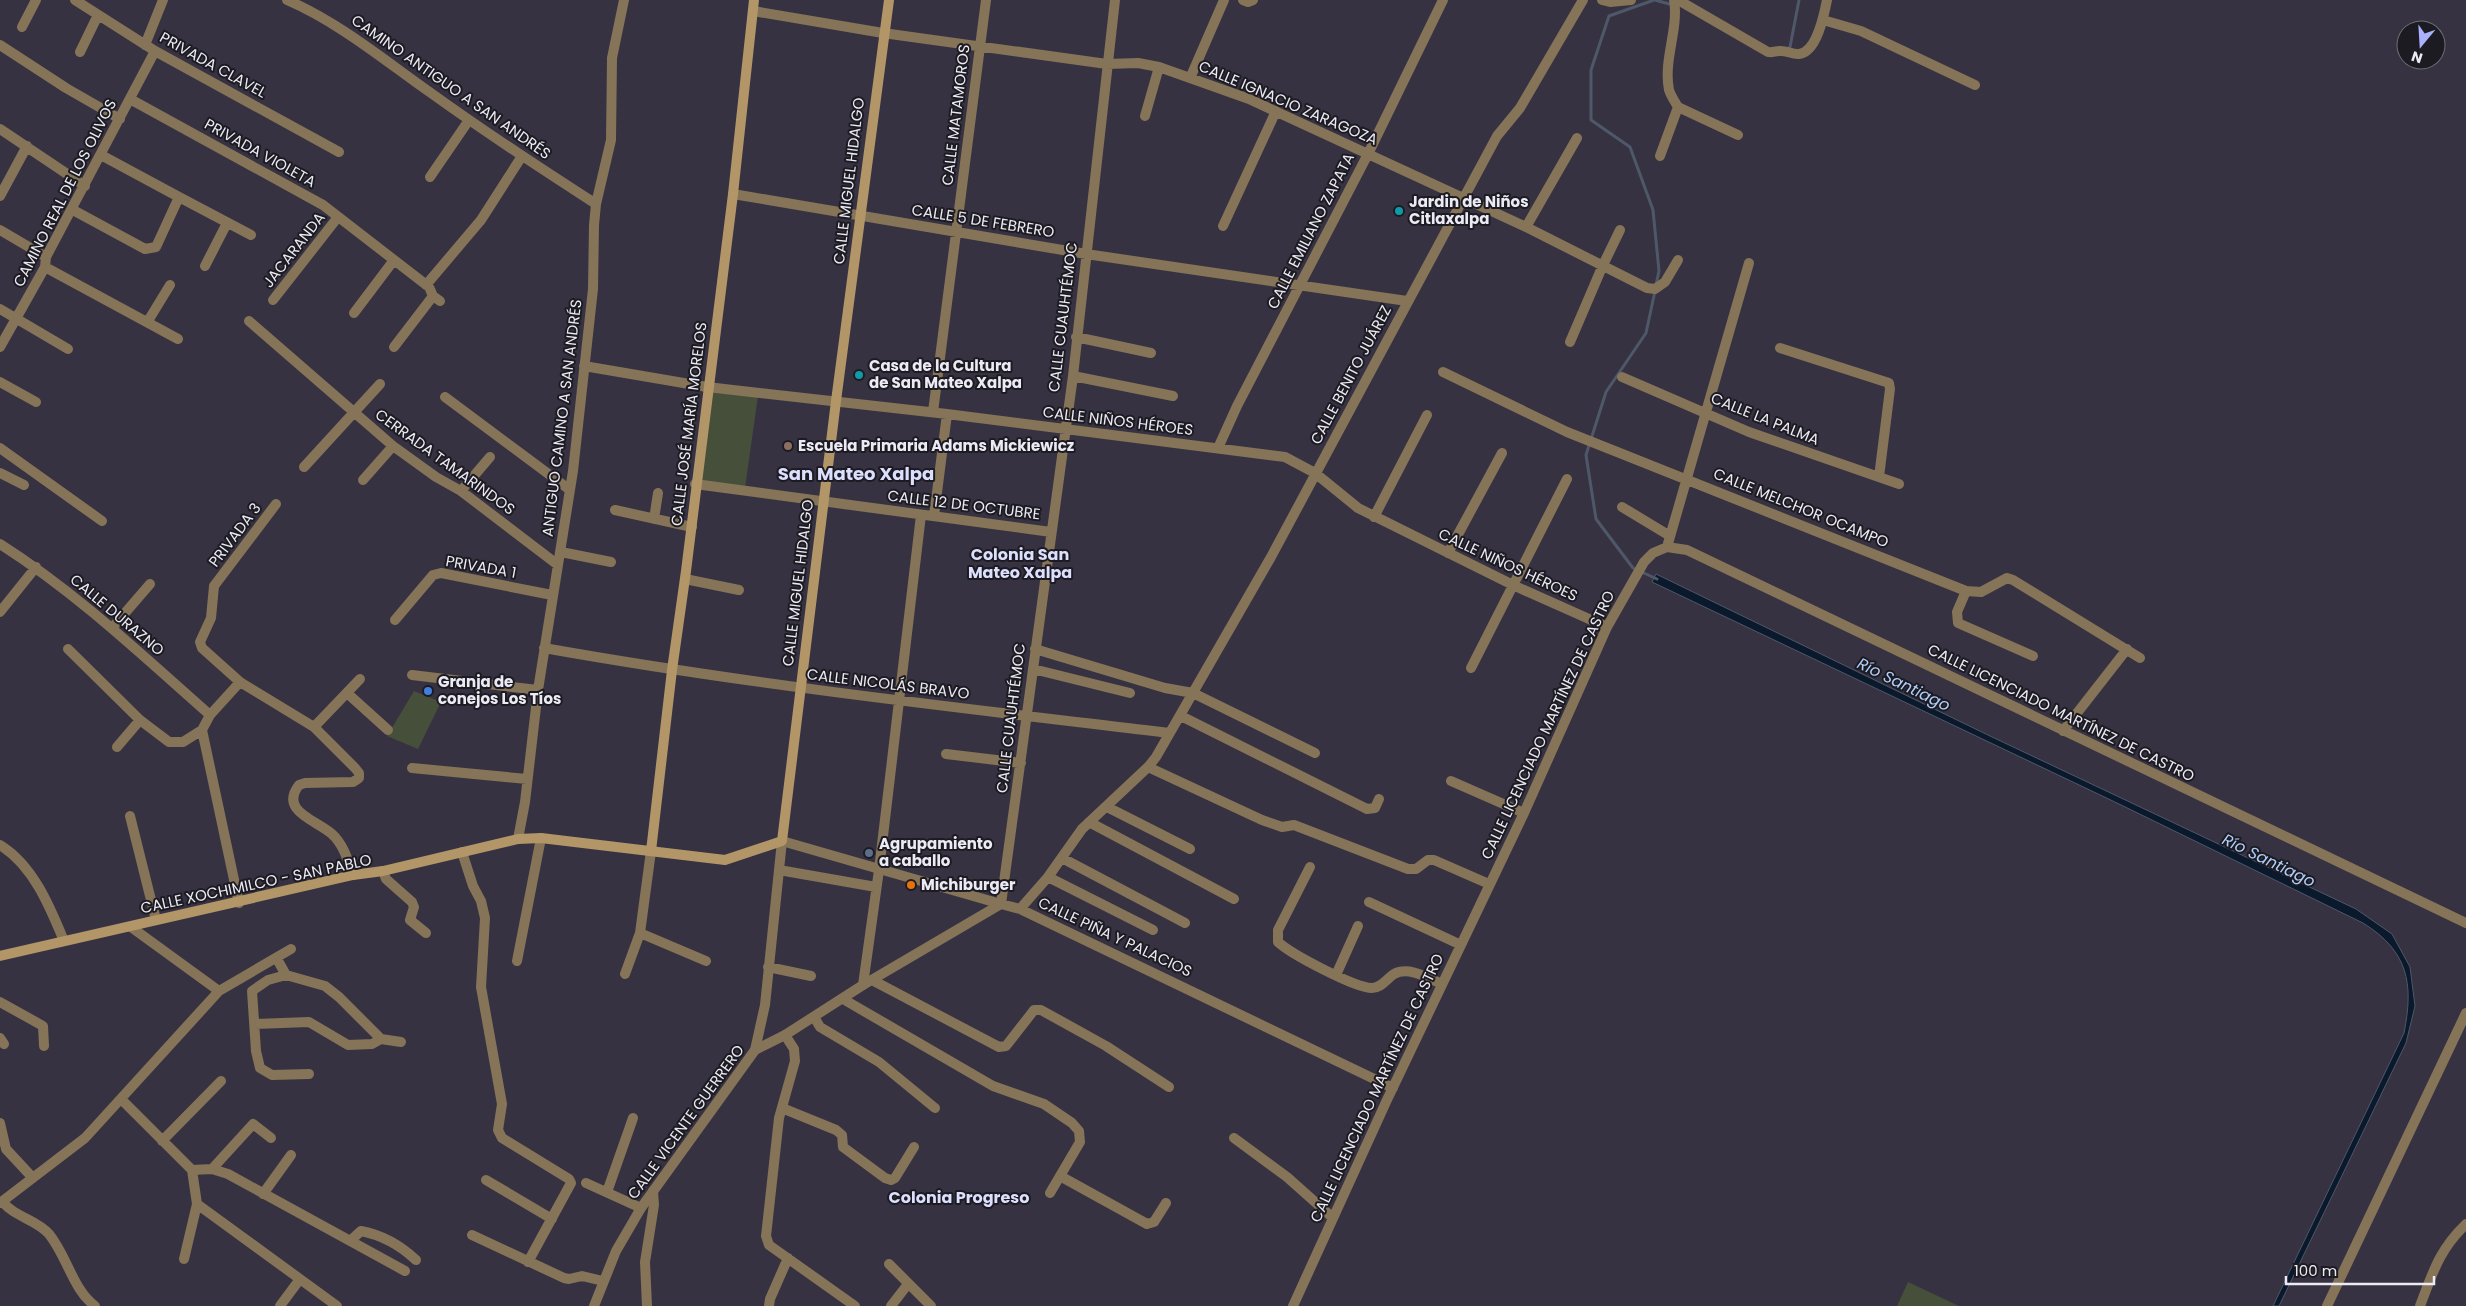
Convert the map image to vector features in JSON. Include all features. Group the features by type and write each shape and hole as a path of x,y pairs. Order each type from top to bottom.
{"main road":[{"name":"CALLE JOSÉ MARÍA MORELOS","path":"651,851 672,670 692,527 733,194 754,0"},
{"name":"CALLE MIGUEL HIDALGO","path":"782,841 859,216 889,0"},
{"name":"CALLE XOCHIMILCO - SAN PABLO","path":"0,956 353,875 383,872 518,839 541,838 725,860 782,841"}],"street":[{"path":"22,27 36,0"},
{"name":"PRIVADA CLAVEL","path":"75,0 155,51 339,152"},
{"path":"145,44 163,0"},
{"name":"CAMINO ANTIGUO A SAN ANDRÉS","path":"287,0 312,11 340,28 468,120 596,204"},
{"name":"ANTIGUO CAMINO A SAN ANDRÉS","path":"518,839 544,648 570,490 593,289 596,204 611,140 612,58 624,0"},
{"name":"CALLE MATAMOROS","path":"933,412 986,0"},
{"name":"CALLE CUAUHTÉMOC","path":"1001,904 1064,429 1073,376 1115,0"},
{"path":"1191,76 1224,0"},
{"path":"1244,0 1248,2 1252,0"},
{"name":"CALLE EMILIANO ZAPATA","path":"1218,448 1368,154 1443,0"},
{"name":"CALLE BENITO JUÁREZ","path":"1020,909 1048,877 1089,822 1148,767 1181,716 1228,628 1271,557 1497,136 1520,108 1583,0"},
{"path":"1606,1 1630,0"},
{"path":"1738,135 1678,107 1669,90 1669,56 1675,3 1768,52 1780,50 1798,55 1807,52 1812,47 1823,20 1827,0"},
{"name":"CALLE IGNACIO ZARAGOZA","path":"753,11 883,33 1107,64 1138,63 1159,67 1191,76 1276,111 1463,197 1648,288 1655,289 1664,282 1678,260"},
{"path":"80,52 98,15"},
{"path":"1823,20 1861,31 1975,85"},
{"path":"0,45 66,88 120,119"},
{"name":"CAMINO REAL DE LOS OLIVOS","path":"0,347 16,320 155,51"},
{"path":"1146,116 1159,67"},
{"name":"PRIVADA VIOLETA","path":"130,99 277,178 323,205 426,285 436,298 394,347"},
{"path":"1660,156 1678,107"},
{"path":"1223,226 1276,111"},
{"path":"430,177 468,120"},
{"path":"0,129 85,186"},
{"path":"1526,227 1577,138"},
{"path":"0,196 27,146"},
{"path":"101,155 251,236"},
{"path":"426,285 481,220 522,156"},
{"name":"CALLE 5 DE FEBRERO","path":"733,194 1086,254 1407,301"},
{"path":"72,210 145,249 151,250 156,247 179,197"},
{"name":"JACARANDA","path":"273,300 338,217"},
{"path":"205,266 227,223"},
{"path":"0,230 45,262 178,339"},
{"path":"1570,342 1620,230"},
{"path":"354,313 394,260"},
{"path":"1669,542 1708,412 1749,263"},
{"path":"148,321 170,284"},
{"path":"0,309 68,349"},
{"name":"CERRADA TAMARINDOS","path":"249,321 393,446 436,478 461,491 558,565"},
{"path":"1076,337 1151,353"},
{"path":"1780,348 1889,383 1890,389 1879,477"},
{"name":"CALLE NIÑOS HÉROES","path":"584,366 708,387 933,412 1285,457 1315,473 1358,508 1374,517 1515,586 1607,627"},
{"name":"CALLE MELCHOR OCAMPO","path":"1443,372 1549,424 1966,591"},
{"path":"1073,376 1173,396"},
{"name":"CALLE LA PALMA","path":"1622,377 1708,412 1749,432 1899,484"},
{"path":"0,382 36,402"},
{"path":"304,467 380,384"},
{"path":"445,397 570,490"},
{"path":"934,516 947,414"},
{"path":"1374,517 1427,415"},
{"path":"363,480 393,446"},
{"path":"0,448 102,521"},
{"path":"1448,553 1502,453"},
{"path":"461,491 490,457"},
{"path":"0,473 24,486"},
{"path":"1471,668 1515,586 1567,479"},
{"name":"CALLE 12 DE OCTUBRE","path":"696,484 1051,532"},
{"path":"654,519 658,492"},
{"name":"PRIVADA 3","path":"240,682 202,648 200,642 210,618 214,586 276,504"},
{"name":"CALLE LICENCIADO MARTÍNEZ DE CASTRO","path":"1622,507 1669,542 2063,731 2465,919"},
{"path":"615,510 692,527"},
{"path":"862,985 879,870 921,515"},
{"name":"CALLE LICENCIADO MARTÍNEZ DE CASTRO","path":"1293,1306 1393,1088 1524,813 1607,627 1644,562 1669,542"},
{"name":"CALLE DURAZNO","path":"0,544 36,567 112,628 210,715"},
{"path":"561,552 611,562"},
{"path":"0,612 36,567"},
{"name":"PRIVADA 1","path":"395,620 433,575 441,573 552,595"},
{"path":"2033,656 1958,623 1957,612 1966,591 1981,592 2007,578 2013,580 2140,658"},
{"path":"685,579 739,590"},
{"path":"112,628 150,584"},
{"name":"CALLE NICOLÁS BRAVO","path":"544,648 672,670 801,689 1170,733"},
{"path":"68,649 140,720 169,742 175,744 183,742 202,730 210,715 240,682 314,727 355,768 359,778 353,782 305,783 299,785 294,792 294,805 302,814 332,834 342,846 353,875"},
{"path":"1036,649 1165,688 1193,693 1315,753"},
{"path":"2063,731 2127,649"},
{"path":"1033,669 1130,693"},
{"path":"412,676 538,690"},
{"path":"314,727 360,679"},
{"path":"347,692 388,730"},
{"path":"1181,716 1367,809 1375,808 1379,799"},
{"path":"118,747 140,720"},
{"path":"202,730 239,902"},
{"path":"946,754 1021,763"},
{"name":"CALLE LICENCIADO MARTÍNEZ DE CASTRO","path":"1148,767 1262,820 1282,827 1294,825 1408,869 1416,869 1428,860 1434,860 1489,884"},
{"path":"412,768 527,778"},
{"path":"1451,781 1524,813"},
{"path":"1107,807 1190,849"},
{"path":"130,816 156,920"},
{"path":"1089,822 1234,899"},
{"path":"517,961 541,838"},
{"name":"CALLE PIÑA Y PALACIOS","path":"782,841 1020,909 1393,1088"},
{"name":"CALLE MIGUEL HIDALGO","path":"755,1050 765,1005 782,841"},
{"path":"0,845 17,858 36,884 64,941"},
{"path":"625,974 640,933 651,851"},
{"path":"462,852 473,886 481,901 485,918 481,987 502,1104 498,1130 502,1138 570,1179 569,1189 528,1262"},
{"path":"1062,858 1185,923"},
{"path":"1310,867 1278,930 1278,942 1286,950 1336,975 1371,988 1381,986 1395,974 1409,971 1442,984"},
{"path":"779,870 876,887"},
{"path":"383,872 386,879 412,902 414,906 410,920 426,933"},
{"path":"1048,877 1153,930"},
{"path":"1369,902 1461,945"},
{"name":"CALLE VICENTE GUERRERO","path":"594,1306 616,1251 640,1208 755,1050 785,1035 862,985 1001,904"},
{"path":"1336,975 1358,926"},
{"path":"131,927 219,991"},
{"path":"640,933 706,960"},
{"path":"95,1306 81,1294 65,1259 48,1234 29,1218 9,1210 1,1202 85,1138 122,1100 219,991 277,959 291,949"},
{"path":"277,959 286,976"},
{"path":"768,967 811,976"},
{"path":"309,1074 272,1075 260,1068 252,991 268,980 286,976 325,986 339,997 381,1039 401,1042"},
{"path":"872,980 999,1047 1006,1046 1034,1010 1040,1010 1106,1046 1169,1087"},
{"path":"843,999 993,1086 1044,1104 1072,1123 1079,1131 1080,1142 1050,1193"},
{"path":"0,1002 43,1026 44,1046"},
{"path":"2327,1306 2466,1014"},
{"path":"814,1017 820,1027 879,1062 934,1108"},
{"path":"255,1024 309,1022 348,1045 372,1044 381,1039"},
{"path":"785,1035 794,1049 795,1061 782,1108 766,1236 769,1245 855,1306"},
{"path":"162,1142 221,1081"},
{"path":"122,1100 192,1170 198,1204 184,1259"},
{"path":"782,1108 836,1130 842,1135 843,1146 884,1178 891,1180 895,1178 914,1147"},
{"path":"607,1192 633,1118"},
{"path":"0,1123 6,1149 32,1177"},
{"path":"212,1169 253,1124 271,1138"},
{"path":"1234,1138 1287,1177 1333,1218"},
{"path":"263,1194 291,1155"},
{"path":"192,1170 212,1169 228,1174 405,1271"},
{"path":"1060,1176 1147,1224 1154,1222 1166,1203"},
{"path":"486,1180 552,1219"},
{"path":"586,1183 640,1208"},
{"path":"647,1306 646,1262 654,1204 653,1191"},
{"path":"198,1204 337,1306"},
{"path":"2420,1306 2437,1261 2450,1240 2466,1224"},
{"path":"350,1241 361,1231 371,1232 401,1246 416,1260"},
{"path":"472,1234 528,1262 569,1279 582,1276 603,1281"},
{"path":"769,1306 788,1258"},
{"path":"889,1264 931,1306"},
{"path":"280,1306 300,1279"},
{"path":"891,1306 908,1284"}],"green space":[{"path":"713,388 758,396 745,488 700,483"},
{"path":"414,691 441,702 418,749 387,736"},
{"path":"1908,1282 1959,1306 1897,1306"}],"water":[{"path":"1656,574 1990,736 2356,909 2392,934 2410,967 2415,1006 2406,1043 2279,1306 2273,1306 2404,1033 2408,999 2407,984 2404,970 2390,945 2363,923 2117,803 1652,582"}],"waterway":[{"name":"Río Santiago","path":"1654,0 1609,16 1591,70 1591,120 1630,147 1653,210 1659,271 1656,285"},
{"name":"Río Santiago","path":"1655,0 1673,5"},
{"name":"Río Santiago","path":"1787,49 1790,47 1799,0"},
{"name":"Río Santiago","path":"1655,291 1646,333 1606,392 1586,455 1596,519 1633,568 1657,579"}],"place":[{"name":"Jardin de Niños Citlaxalpa","path":"1399,211"},
{"name":"Casa de la Cultura de San Mateo Xalpa","path":"859,375"},
{"name":"Escuela Primaria Adams Mickiewicz","path":"788,446"},
{"name":"Granja de conejos Los Tíos","path":"428,691"},
{"name":"Agrupamiento a caballo","path":"869,853"},
{"name":"Michiburger","path":"911,885"}],"district":[{"name":"San Mateo Xalpa","path":"856,474"},
{"name":"Colonia San Mateo Xalpa","path":"1020,563"},
{"name":"Colonia Progreso","path":"959,1197"}]}
